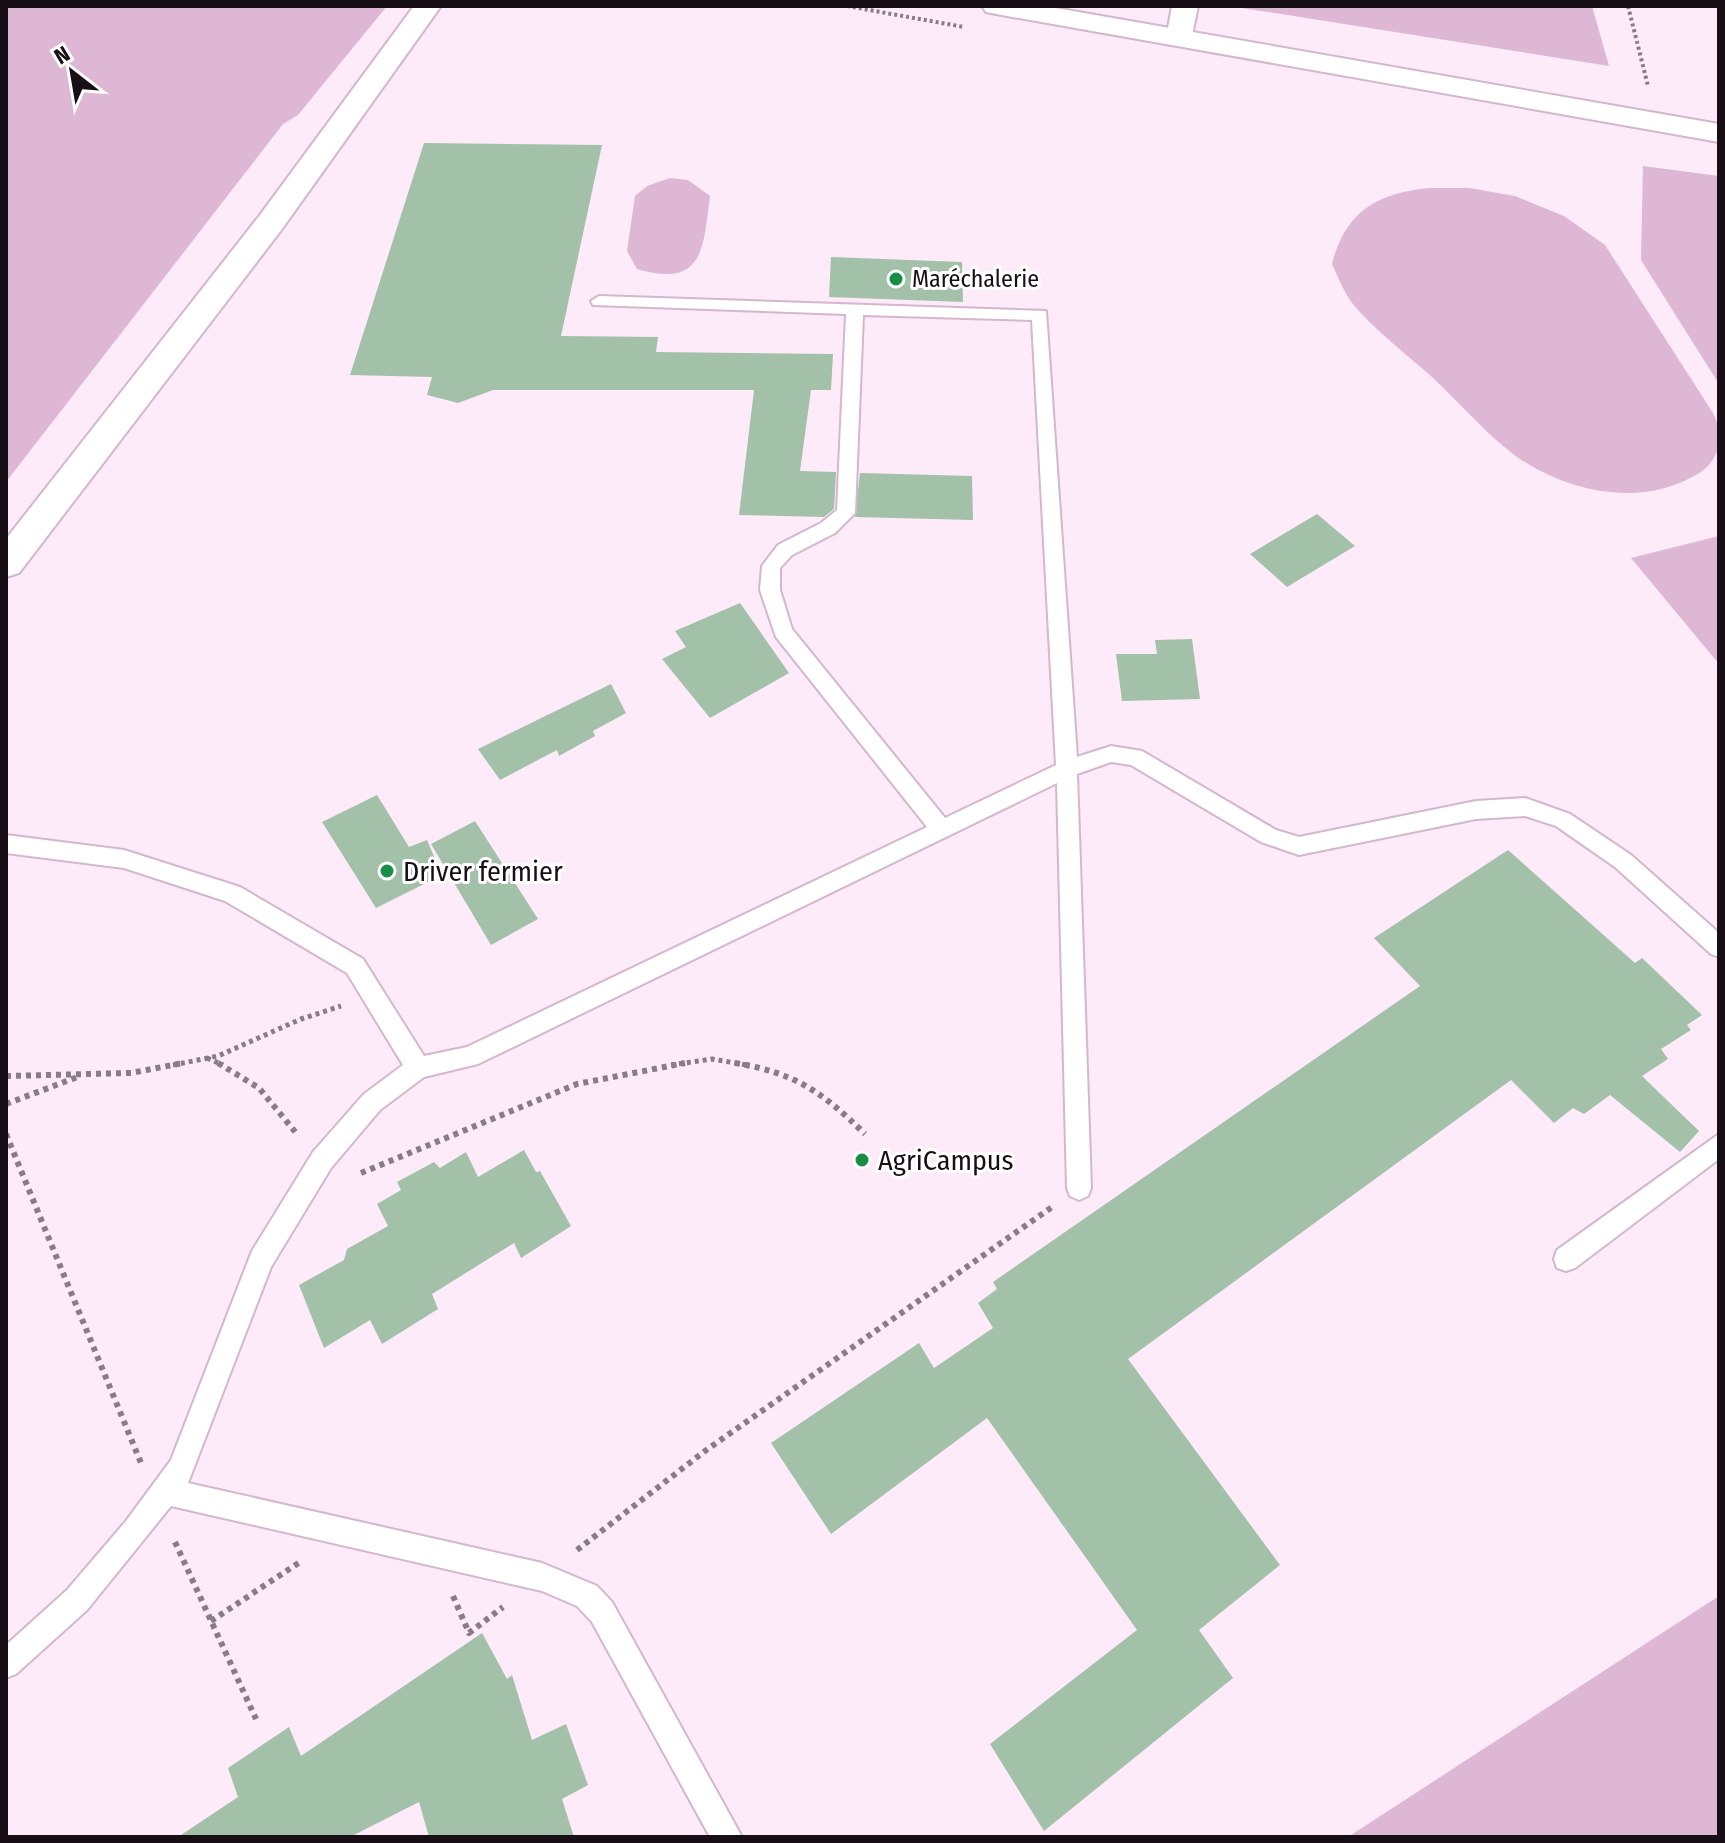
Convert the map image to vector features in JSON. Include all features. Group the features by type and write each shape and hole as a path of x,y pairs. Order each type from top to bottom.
{"street":[{"path":"6,564 271,222 428,6"},
{"path":"996,6 1719,133"},
{"path":"1180,39 1185,6"}],"lane":[{"path":"599,301 1040,315 1067,769 1079,1188"},
{"path":"855,309 846,513 828,528 785,550 771,566 770,590 783,632 942,830"},
{"path":"6,1664 77,1600 181,1469 261,1260 322,1160 372,1102 418,1068 470,1057 1067,769 1111,754 1135,757 1269,836 1299,846 1476,810 1525,807 1563,820 1623,861 1719,947"},
{"path":"6,844 124,859 232,894 355,966 418,1068"},
{"path":"1566,1259 1719,1145"},
{"path":"161,1497 542,1577 587,1596 602,1612 727,1837"}],"path":[{"path":"1628,6 1650,93"},
{"path":"6,1076 131,1073 207,1058 301,1019 374,995"},
{"path":"207,1058 245,1073 322,1160 347,1173 364,1172 577,1084 634,1070 712,1059 771,1069 825,1095 865,1134"},
{"path":"6,1104 84,1074"},
{"path":"6,1134 211,1621 256,1719"},
{"path":"437,1591 452,1594 469,1633 705,1451 1079,1188"},
{"path":"211,1621 300,1562 316,1565"}],"shaded area":[{"path":"6,6 387,6 298,115 283,124 6,482"},
{"path":"1230,6 1592,6 1609,66"},
{"path":"1643,166 1719,176 1719,384 1641,260"},
{"path":"670,178 688,180 710,196 702,247 688,268 676,273 659,274 637,269 627,251 635,196 647,186"},
{"path":"1429,188 1469,188 1515,196 1564,216 1605,245 1713,413 1719,429 1719,445 1708,466 1679,483 1632,493 1608,492 1561,480 1538,470 1506,448 1364,317 1348,297 1332,264 1345,231 1366,208 1379,201"},
{"path":"1719,536 1719,664 1631,558"},
{"path":"1719,1596 1719,1837 1348,1837"}],"building":[{"path":"424,143 602,145 561,336 658,337 656,352 833,354 831,390 811,390 800,471 836,472 834,509 824,517 739,515 754,390 493,390 458,403 427,395 432,377 350,375"},
{"name":"Maréchalerie","path":"831,257 962,262 963,302 829,297"},
{"path":"860,473 972,476 973,520 855,517"},
{"path":"1317,514 1355,546 1287,587 1250,554"},
{"path":"740,603 789,673 710,718 662,659 686,647 675,631"},
{"path":"1192,639 1200,699 1122,701 1116,654 1157,654 1155,640"},
{"path":"611,684 626,713 593,731 595,736 559,756 557,750 500,780 478,749"},
{"path":"377,795 409,847 427,840 442,875 376,908 322,822"},
{"path":"475,821 538,919 491,945 431,844"},
{"path":"1508,850 1635,963 1642,958 1702,1015 1687,1025 1691,1030 1661,1049 1668,1059 1642,1076 1699,1131 1680,1152 1610,1095 1584,1114 1573,1108 1554,1123 1511,1080 1128,1359 1280,1565 1199,1630 1233,1678 1044,1831 990,1744 1137,1630 987,1418 831,1534 771,1443 919,1343 934,1368 993,1328 978,1303 997,1289 993,1282 1420,986 1374,938"},
{"path":"524,1150 536,1172 540,1171 571,1226 521,1258 514,1243 432,1294 438,1309 382,1344 370,1320 324,1348 299,1285 344,1260 347,1249 388,1226 377,1204 401,1190 397,1182 434,1162 440,1168 466,1152 478,1177"},
{"path":"482,1633 507,1679 512,1675 532,1740 566,1724 588,1785 562,1799 574,1837 429,1837 419,1802 350,1837 178,1837 238,1797 228,1768 289,1727 301,1756"}],"place":[{"name":"Maréchalerie","path":"896,279"},
{"name":"Driver fermier","path":"387,871"},
{"name":"AgriCampus","path":"862,1160"}]}
